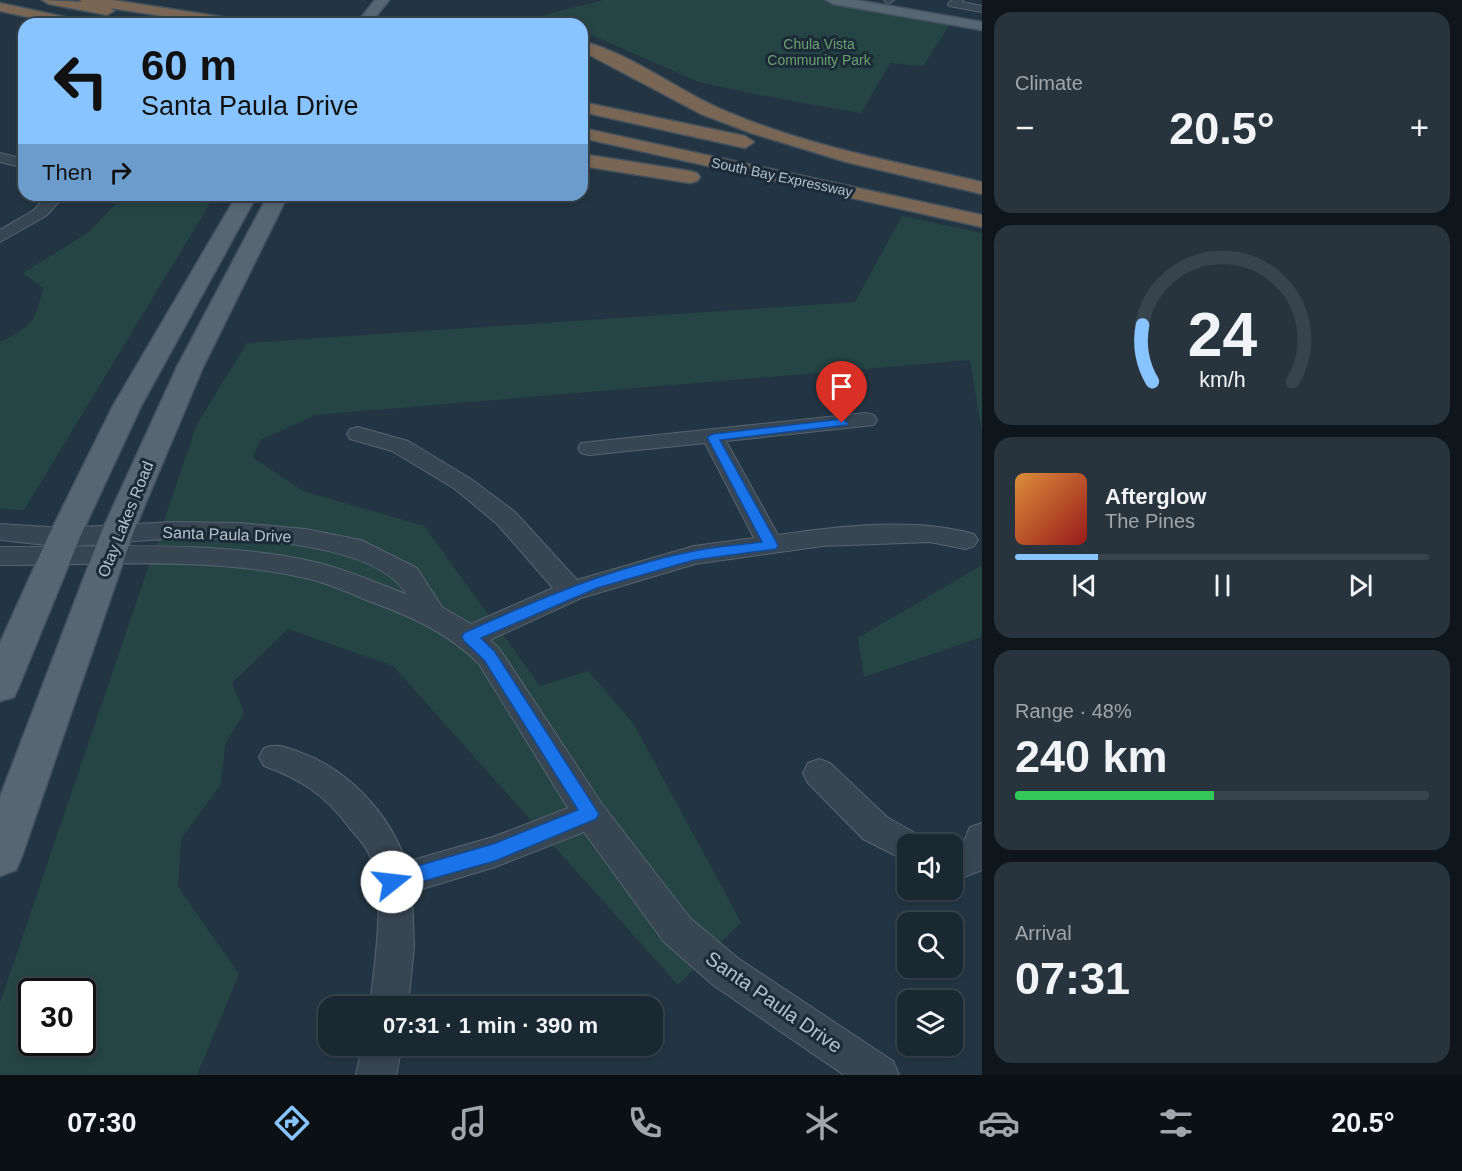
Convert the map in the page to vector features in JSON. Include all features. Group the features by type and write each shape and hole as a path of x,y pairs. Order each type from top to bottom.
{"highway":[{"path":"49,0 142,18"},
{"path":"87,0 203,18"},
{"path":"0,7 51,18"},
{"path":"588,49 695,104 754,128 820,148 982,189"},
{"name":"South Bay Expressway","path":"588,108 982,189"},
{"name":"South Bay Expressway","path":"588,134 982,221"},
{"path":"588,161 982,226"}],"main road":[{"path":"368,18 382,0"},
{"path":"833,0 959,23 982,24"},
{"path":"860,0 982,24"},
{"path":"389,18 397,8"},
{"path":"0,686 60,547 127,406 244,201"},
{"name":"Otay Lakes Road","path":"0,856 113,545 190,367 275,201"}],"street":[{"path":"957,3 982,9"},
{"path":"0,157 18,162"},
{"path":"0,237 40,213 51,201"},
{"path":"589,448 866,420"},
{"path":"358,434 400,446 463,484 506,518 571,591"},
{"path":"713,437 771,545"},
{"name":"Santa Paula Drive","path":"60,547 113,545 240,531 305,538 361,549 408,575 432,614"},
{"path":"0,532 60,547"},
{"path":"470,637 571,591 694,555 851,535 930,534 965,540"},
{"name":"Santa Paula Drive","path":"113,545 268,562 315,572 432,614 470,637 489,656 590,814 677,930 726,972 869,1072"},
{"path":"0,555 60,547"},
{"path":"275,757 304,765 319,773 349,800 383,846 392,882 396,950 390,996"},
{"path":"819,773 875,828 897,841"},
{"path":"392,882 495,852 590,814"},
{"path":"963,862 974,857 982,838"},
{"path":"376,1075 380,1056"}],"green space":[{"name":"Chula Vista Community Park","path":"603,0 825,0 950,24 923,66 890,63 861,113 699,82 588,34 588,18 537,17"},
{"path":"118,201 211,201 24,510 0,509 0,342 26,327 38,309 43,288 23,273 89,232"},
{"path":"902,216 982,233 982,433 970,360 315,415 261,440 252,457 303,491 424,526 540,686 588,671 633,723 741,922 678,985 393,666 288,629 232,683 244,713 225,744 221,784 181,839 178,887 239,974 197,1075 0,1075 0,1003 197,424 247,343 855,302"},
{"path":"982,565 982,637 864,677 858,638"}],"route":[{"path":"392,882 495,852 590,814 489,656 470,637 571,591 694,555 771,545 713,437 842,423"}]}
